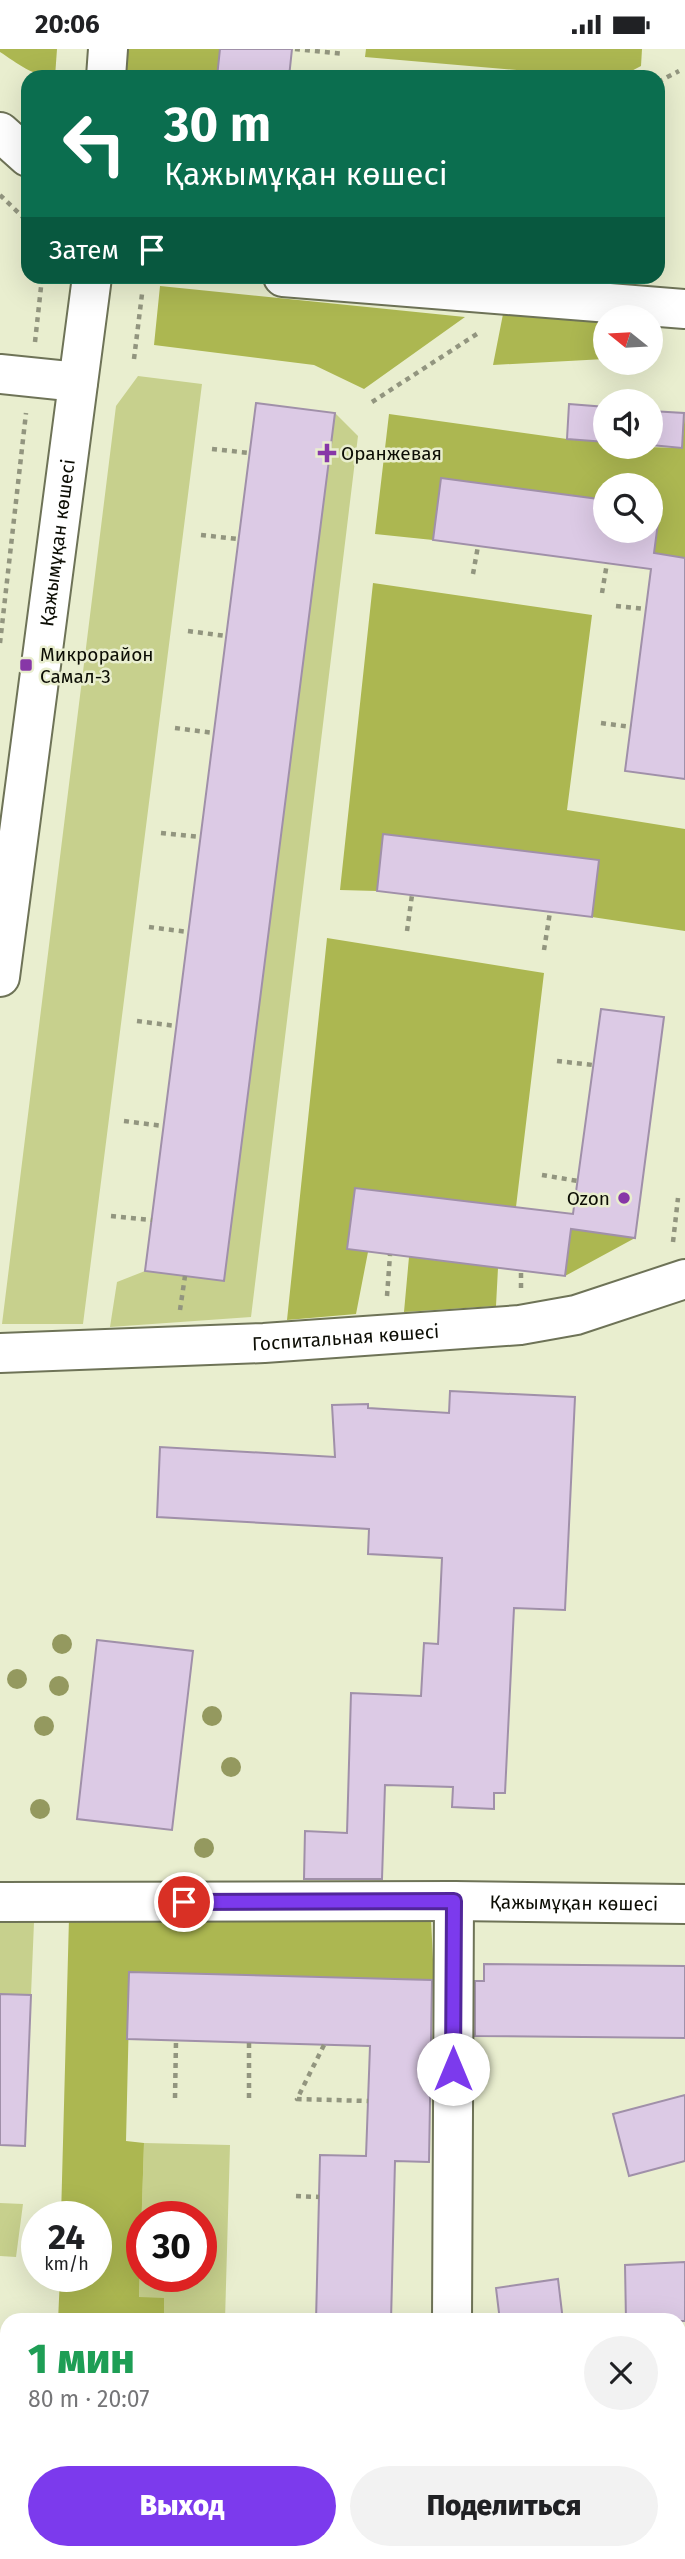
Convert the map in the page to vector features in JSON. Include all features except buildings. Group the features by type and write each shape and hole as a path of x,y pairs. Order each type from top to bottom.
{"street":[{"path":"106,70 108,49"},
{"path":"0,132 21,151"},
{"name":"Қажымұқан көшесі","path":"0,977 91,284"},
{"path":"371,284 685,309"},
{"path":"15,376 78,381"},
{"name":"Госпитальная көшесі","path":"0,1353 264,1343 520,1325 576,1315 685,1279"},
{"path":"452,2313 454,1901"},
{"name":"Қажымұқан көшесі","path":"0,1902 454,1901 685,1904"}],"path":[{"path":"295,49 344,54"},
{"path":"665,78 679,71"},
{"path":"0,195 21,215"},
{"path":"0,643 15,376 40,284"},
{"path":"134,359 142,294"},
{"path":"372,402 489,327"},
{"path":"212,449 250,453"},
{"path":"201,535 239,540"},
{"path":"473,574 478,546"},
{"path":"602,593 607,563"},
{"path":"616,607 646,610"},
{"path":"188,631 226,636"},
{"path":"601,723 631,727"},
{"path":"175,728 214,733"},
{"path":"161,833 200,837"},
{"path":"407,931 412,895"},
{"path":"544,950 550,912"},
{"path":"149,927 188,932"},
{"path":"137,1021 176,1026"},
{"path":"557,1061 593,1065"},
{"path":"124,1121 163,1126"},
{"path":"542,1175 578,1181"},
{"path":"111,1216 152,1220"},
{"path":"386,1304 390,1255"},
{"path":"179,1317 185,1276"},
{"path":"175,2098 176,2041"},
{"path":"249,2043 249,2099"},
{"path":"324,2045 297,2099 368,2101"},
{"path":"296,2196 319,2197"}],"green space":[{"path":"0,49 57,49 56,70 28,70 0,52"},
{"path":"122,49 220,49 218,70 121,70"},
{"path":"366,49 642,49 641,66 633,70 517,70 365,57"},
{"path":"160,286 465,317 364,389 314,365 154,345"},
{"path":"504,309 593,320 593,360 493,365"},
{"path":"138,376 202,384 83,1324 2,1324 116,406"},
{"path":"335,413 358,436 251,1317 110,1327 117,1282 145,1271 224,1281"},
{"path":"685,413 685,558 654,553 655,543 663,543 663,473 593,473 593,498 441,478 433,540 375,534 389,414 593,441 593,459 663,459 663,448 682,448"},
{"path":"373,583 592,615 567,810 685,829 685,931 592,917 598,860 383,835 377,891 340,890"},
{"path":"327,938 544,973 516,1207 355,1188 347,1249 368,1252 356,1314 287,1320"},
{"path":"571,1229 635,1238 565,1276"},
{"path":"409,1257 498,1268 496,1306 404,1312"},
{"path":"69,1918 431,1919 434,1980 130,1972 126,2141 144,2143 142,2201 126,2201 126,2292 139,2292 139,2297 164,2298 164,2313 58,2313 59,2292 112,2292 112,2201 61,2201"},
{"path":"0,1921 34,1922 31,1995 0,1994"},
{"path":"144,2143 230,2145 225,2313 164,2313 164,2298 139,2298 139,2292 217,2292 217,2201 142,2201"},
{"path":"0,2203 21,2204 16,2257 0,2256"}],"place":[{"name":"Оранжевая","path":"327,453"},
{"name":"Микрорайон Самал-3","path":"26,665"},
{"name":"Ozon","path":"624,1198"}],"route":[{"path":"184,1902 454,1901 453,2069"}]}
